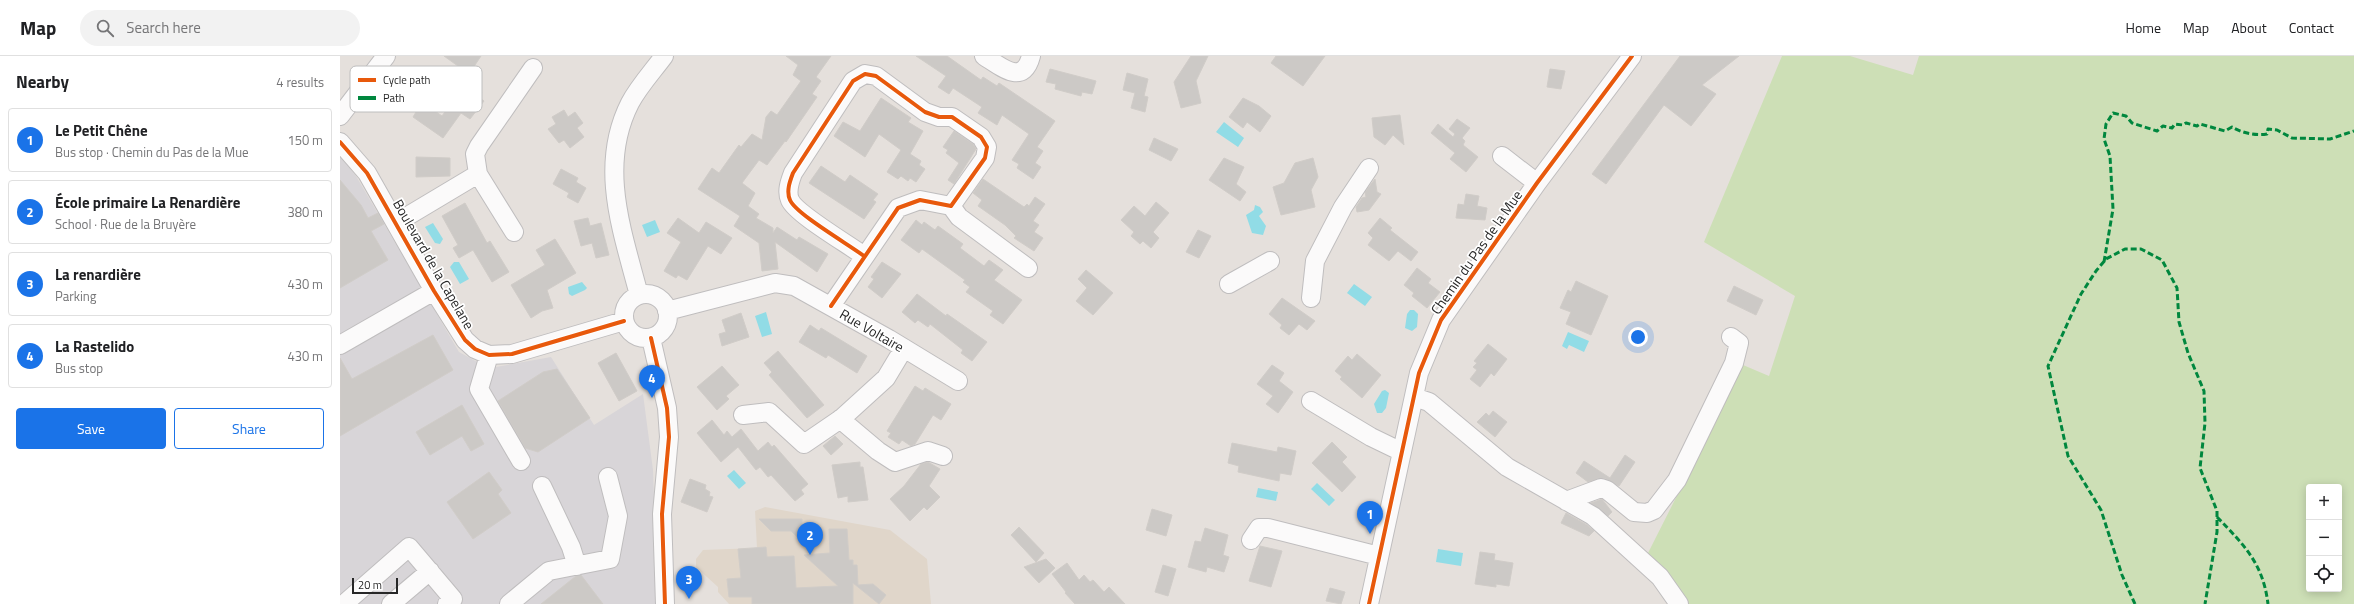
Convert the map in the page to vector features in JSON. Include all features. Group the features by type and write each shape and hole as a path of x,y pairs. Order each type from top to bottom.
{"street":[{"path":"378,66 386,56"},
{"path":"639,295 626,244 614,181 613,164 622,120 631,101 664,56"},
{"path":"984,56 1009,73 1016,73 1023,69 1031,56"},
{"name":"Chemin du Pas de la Mue","path":"1374,603 1379,556 1419,373 1440,320 1537,183 1632,56"},
{"path":"514,232 478,174 475,154 533,68"},
{"path":"864,256 804,215 790,200 788,188 793,173 853,81 865,74 876,76 925,112 938,117 952,117 980,137 987,147 985,158 951,206"},
{"path":"340,116 350,103"},
{"name":"Boulevard de la Capelane","path":"340,142 367,172 434,291 465,340 475,349 489,355"},
{"path":"1502,156 1537,183"},
{"path":"1311,298 1315,261 1343,207 1369,168"},
{"path":"396,223 478,174"},
{"path":"830,306 898,208 920,200 951,206 958,217 1028,268"},
{"path":"1229,284 1270,261"},
{"name":"Rue Voltaire","path":"667,311 775,283 794,286 904,348 958,381"},
{"path":"340,345 434,291"},
{"path":"639,295 654,295 664,304 667,311 668,320 664,328 651,338 642,338 634,335 627,329 624,321 625,308 628,302 639,295"},
{"path":"521,461 479,389 489,355 512,354 624,321"},
{"path":"1566,501 1601,488 1607,490 1634,512 1647,513 1654,510 1677,480 1734,363 1739,343 1731,337"},
{"path":"651,338 667,408 669,437 662,514 665,604"},
{"path":"743,415 769,412 804,444 840,419 886,378 904,348"},
{"path":"1414,397 1429,402 1508,467 1593,516 1660,577 1679,604"},
{"path":"1311,401 1371,437 1402,452"},
{"path":"840,419 878,451 895,462 928,451 943,456"},
{"path":"509,604 549,571 610,559 618,516 608,477"},
{"path":"542,486 572,547 576,566"},
{"path":"1251,540 1259,528 1268,528 1379,556"},
{"path":"344,604 409,547 453,599 448,604"},
{"path":"391,604 430,571"}],"shaded area":[{"path":"340,155 356,176 459,352 479,363 496,367 551,357 594,425 643,394 653,470 658,604 340,604"},
{"path":"765,507 890,530 927,559 931,604 729,604 718,592 718,587 696,567 696,559 703,550 757,548 755,511"}],"green space":[{"path":"1782,56 1850,56 1913,75 1919,56 2354,56 2354,604 1685,604 1647,555 1743,365 1769,376 1795,296 1704,242"}],"water":[{"path":"1224,122 1244,138 1238,147 1216,132"},
{"path":"1255,205 1260,207 1263,212 1259,216 1266,226 1263,235 1252,233 1246,215 1254,210"},
{"path":"655,220 660,232 647,237 642,225"},
{"path":"433,223 443,239 440,244 435,243 425,227"},
{"path":"454,262 459,262 469,279 460,284 450,267"},
{"path":"582,282 587,288 585,290 572,296 569,294 568,287"},
{"path":"1354,284 1372,297 1365,306 1347,293"},
{"path":"1410,310 1414,310 1418,314 1417,327 1412,331 1405,328 1407,314"},
{"path":"766,312 772,334 762,337 755,316"},
{"path":"1568,332 1589,341 1584,352 1569,345 1567,349 1562,346"},
{"path":"1385,390 1389,393 1386,408 1382,413 1377,413 1374,404 1382,391"},
{"path":"734,470 746,483 739,489 727,476"},
{"path":"1317,483 1335,500 1329,506 1311,489"},
{"path":"1258,488 1278,492 1276,501 1256,497"},
{"path":"1438,549 1463,553 1461,566 1436,562"}],"building":[{"path":"444,56 481,56 474,66 458,66"},
{"path":"786,56 831,56 816,77 821,81 812,94 817,97 786,142 785,141 767,165 759,160 742,183 755,193 748,206 759,214 756,218 773,228 773,233 777,227 797,240 799,237 828,254 817,272 775,242 778,269 762,271 759,243 734,226 740,216 698,189 712,168 719,173 739,145 741,147 752,134 762,140 766,117 771,111 777,115 801,81 793,75 798,65"},
{"path":"916,56 947,56 981,80 983,77 997,86 999,83 1055,121 1037,147 1043,151 1035,163 1041,167 1033,179 1017,168 1019,164 1012,160 1029,134 1002,115 997,125 978,113 982,107 953,88 949,94 938,87 946,76"},
{"path":"1191,56 1208,56 1196,81 1201,103 1181,108 1174,82"},
{"path":"1276,56 1325,56 1303,86 1271,63"},
{"path":"1680,56 1739,56 1702,85 1716,94 1691,126 1664,105 1606,184 1592,174"},
{"path":"1050,69 1096,81 1092,94 1082,92 1081,96 1055,89 1056,84 1046,82"},
{"path":"1550,69 1565,71 1561,89 1547,87"},
{"path":"1127,73 1148,79 1144,96 1148,97 1145,112 1131,108 1135,93 1123,90"},
{"path":"881,98 911,118 908,122 923,131 910,154 921,161 919,165 925,169 916,182 910,178 908,181 901,176 898,179 887,172 901,150 879,134 865,157 834,136 843,122 860,131"},
{"path":"1243,98 1259,106 1271,116 1260,132 1247,122 1243,128 1229,117"},
{"path":"564,110 568,117 575,112 583,123 577,128 584,137 570,148 564,140 559,143 548,129 556,124 552,117"},
{"path":"416,112 436,112 442,116 445,112 475,112 470,119 461,113 443,138 413,117"},
{"path":"1400,115 1404,145 1393,135 1385,145 1374,137 1372,118"},
{"path":"1457,119 1470,128 1462,138 1465,141 1463,145 1478,157 1466,172 1450,159 1455,153 1431,133 1438,124 1453,137 1455,134 1449,129"},
{"path":"954,131 973,144 976,149 954,184 948,180 959,163 946,153 948,150 943,147"},
{"path":"1154,138 1178,149 1171,161 1149,150"},
{"path":"416,157 450,158 450,176 416,177"},
{"path":"1224,158 1244,167 1236,184 1246,192 1240,201 1209,180"},
{"path":"1313,158 1318,177 1311,190 1315,207 1281,215 1273,187 1284,183 1295,163"},
{"path":"821,166 845,182 850,175 878,194 873,200 876,202 864,219 809,183"},
{"path":"561,169 578,178 576,182 586,188 578,203 567,197 569,193 553,184"},
{"path":"983,179 1024,207 1027,204 1029,206 1035,197 1045,204 1033,221 1039,225 1034,232 1043,238 1034,251 1014,238 1016,236 1005,225 978,206 982,200 973,193"},
{"path":"1375,179 1377,192 1381,194 1369,210 1357,212 1356,207 1362,198 1366,197 1365,192"},
{"path":"340,180 361,205 368,218 378,213 384,224 371,231 388,260 340,288"},
{"path":"1466,194 1479,196 1477,206 1487,208 1485,220 1456,218 1458,204 1464,205"},
{"path":"1156,202 1169,213 1153,232 1159,238 1151,248 1143,241 1140,244 1131,236 1134,232 1121,220 1134,206 1145,216"},
{"path":"465,203 487,243 490,241 509,272 492,282 473,250 459,258 453,248 458,245 442,216"},
{"path":"588,218 590,226 601,223 609,255 596,258 592,243 581,246 574,221"},
{"path":"678,218 699,233 706,222 732,238 721,254 708,246 687,280 678,275 676,278 664,271 681,242 667,233"},
{"path":"1380,218 1392,228 1390,230 1418,252 1411,261 1398,251 1389,261 1368,245 1373,238 1368,233"},
{"path":"916,220 922,225 924,222 935,230 938,226 963,244 960,248 984,266 989,260 1003,270 994,280 1022,300 1003,324 990,315 993,311 966,292 970,287 963,282 965,280 922,249 919,253 901,240"},
{"path":"1198,230 1211,236 1199,258 1186,252"},
{"path":"555,239 576,273 547,290 553,308 542,311 531,318 511,285 545,265 536,250"},
{"path":"882,262 901,274 882,298 868,287 874,279 871,277"},
{"path":"1417,268 1431,279 1428,283 1440,292 1427,308 1412,296 1414,293 1404,285"},
{"path":"1086,270 1113,293 1093,315 1076,301 1087,288 1078,279"},
{"path":"1576,281 1608,296 1591,335 1566,324 1571,312 1560,308 1568,290 1571,292"},
{"path":"1734,286 1763,300 1756,315 1727,301"},
{"path":"917,294 946,316 947,314 987,342 972,361 961,353 963,350 930,324 928,327 918,320 915,323 902,312"},
{"path":"1282,298 1315,321 1307,330 1299,324 1289,335 1280,328 1282,325 1269,314"},
{"path":"741,313 749,337 722,346 719,334 726,332 722,320"},
{"path":"810,325 819,331 821,328 867,356 857,373 828,355 826,358 799,342"},
{"path":"433,335 453,370 340,436 340,358 352,379"},
{"path":"1488,344 1507,359 1494,376 1491,373 1480,387 1470,379 1477,370 1473,367 1477,363 1474,361"},
{"path":"778,351 824,405 807,418 769,375 772,372 764,363"},
{"path":"616,353 637,391 619,401 598,363"},
{"path":"1357,354 1381,375 1362,398 1340,379 1342,377 1335,371 1348,356 1352,360"},
{"path":"1272,365 1284,373 1279,381 1293,392 1278,413 1266,404 1273,396 1257,384"},
{"path":"722,366 739,385 726,396 729,399 717,410 697,387"},
{"path":"557,369 590,418 538,452 525,448 498,401 543,372"},
{"path":"915,386 923,391 925,388 951,404 941,420 933,415 915,444 911,446 902,440 899,444 888,437 891,433 887,431"},
{"path":"462,405 484,444 471,451 462,436 430,455 416,432"},
{"path":"1493,411 1507,422 1495,437 1477,422 1486,413 1489,416"},
{"path":"712,420 724,435 727,431 732,437 741,429 758,451 768,442 772,447 774,445 808,484 801,490 804,494 795,501 771,475 768,477 760,467 756,470 738,447 721,462 697,433"},
{"path":"835,436 843,444 831,455 823,446"},
{"path":"1332,442 1347,457 1342,462 1356,477 1342,492 1312,463"},
{"path":"1232,443 1277,452 1278,447 1296,451 1291,475 1280,473 1279,481 1238,472 1239,466 1228,463"},
{"path":"1625,455 1635,462 1619,486 1604,478 1588,482 1576,473 1584,461 1610,478"},
{"path":"860,462 860,467 863,467 868,500 848,502 848,496 838,498 832,465"},
{"path":"928,462 940,469 929,486 940,497 927,510 924,507 910,521 890,499 904,486 921,464"},
{"path":"489,472 502,490 498,494 511,513 473,539 447,502"},
{"path":"690,479 706,485 705,489 710,492 709,496 713,497 707,512 681,502"},
{"path":"1602,499 1612,512 1608,516 1591,503"},
{"path":"1152,509 1172,515 1166,536 1146,530"},
{"path":"1566,513 1587,525 1594,531 1589,536 1561,523"},
{"path":"759,519 802,519 802,542 791,531 771,531"},
{"path":"1019,527 1044,553 1036,562 1011,535"},
{"path":"1205,528 1228,535 1223,555 1229,557 1224,572 1207,567 1206,572 1188,567 1195,541 1201,542"},
{"path":"829,529 847,529 849,560 853,560 853,565 857,565 858,585 873,584 886,595 879,604 853,583 853,604 752,604 752,597 729,597 727,579 741,578 738,549 766,547 767,557 794,556 796,588 838,586 804,555 830,553"},
{"path":"1260,546 1282,551 1271,587 1249,581"},
{"path":"1480,552 1495,554 1494,560 1513,563 1509,586 1496,584 1496,587 1475,584"},
{"path":"1046,559 1055,568 1039,583 1024,567"},
{"path":"1067,563 1079,580 1084,575 1090,582 1093,580 1104,592 1109,587 1125,604 1075,604 1065,593 1066,592 1052,574"},
{"path":"1163,565 1176,569 1168,596 1155,592"},
{"path":"581,575 603,604 541,604 576,576"},
{"path":"1330,588 1345,592 1341,604 1326,601"}],"marked path":[{"path":"2104,262 2113,209 2110,156 2104,139 2106,124 2113,113 2126,116 2132,123 2157,131 2163,126 2172,128 2175,124 2183,125 2186,123 2197,126 2200,124 2225,131 2232,127 2249,134 2263,135 2267,134 2268,129 2277,130 2292,138 2330,139 2354,131"},
{"path":"2135,604 2122,575 2101,510 2068,456 2048,366 2081,294 2096,271 2106,259 2125,249 2141,249 2162,260 2177,288 2179,322 2188,353 2204,391 2205,423 2200,468 2217,511 2217,532 2205,604"},
{"path":"2217,517 2244,546 2257,566 2262,577 2268,604"}],"cycle path":[{"path":"1369,604 1419,373 1441,320 1537,183 1632,56"},
{"path":"831,306 898,208 920,200 951,206 985,158 987,147 981,137 952,117 939,117 925,112 876,76 865,74 853,81 793,173 788,193 794,206 802,213 864,256"},
{"path":"340,142 367,173 434,291 465,340 475,349 489,355 512,354 624,321"},
{"path":"651,338 667,408 669,437 662,514 665,604"}],"place":[{"name":"La Rastelido","path":"652,398"},
{"name":"Le Petit Chêne","path":"1370,534"},
{"name":"École primaire La Renardière","path":"810,555"},
{"name":"La renardière","path":"689,599"}]}
